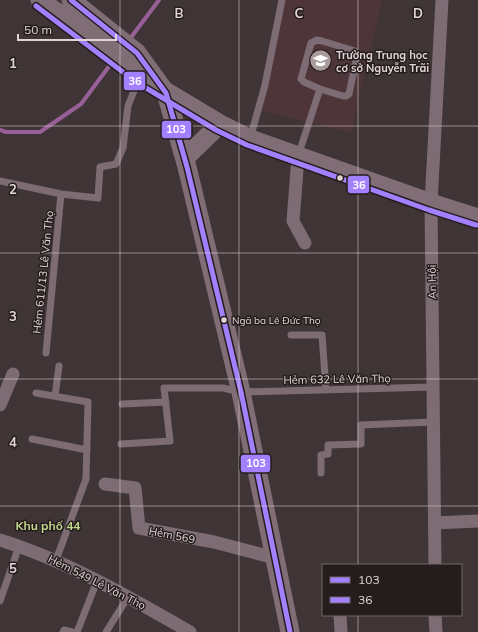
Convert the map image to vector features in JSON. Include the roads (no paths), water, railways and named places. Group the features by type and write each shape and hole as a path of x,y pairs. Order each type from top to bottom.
{"main road":[{"path":"40,0 75,7 166,93 185,158 241,392 290,632"},
{"path":"130,59 140,76 166,93 220,124 250,139 298,157 478,218"},
{"path":"185,158 191,107"},
{"path":"185,158 220,124"}],"street":[{"name":"An Hội","path":"435,564 431,203 442,0"},
{"path":"298,157 293,221 305,243"},
{"path":"0,405 13,374"},
{"name":"Hẻm 569","path":"105,484 135,488 139,528 214,542 274,558"},
{"path":"435,523 478,521"},
{"name":"Hẻm 549 Lê Văn Thọ","path":"0,540 56,560 128,597 190,632"},
{"path":"340,616 341,632"},
{"path":"436,616 436,632"}],"lane":[{"path":"250,139 265,85 282,0"},
{"path":"317,40 355,51 357,56 349,94 343,96 320,89 304,82 301,79 311,43 317,40"},
{"path":"0,181 61,194 98,198 100,166 116,164 123,148 128,106 140,76"},
{"path":"298,157 320,89"},
{"name":"Hẻm 611/13 Lê Văn Thọ","path":"46,353 61,194"},
{"path":"291,335 322,335 326,390"},
{"path":"55,396 59,366"},
{"name":"Hẻm 632 Lê Văn Thọ","path":"166,402 164,388 223,388 241,392 433,387"},
{"path":"36,393 88,402 86,479 56,560"},
{"path":"121,444 170,440 166,402 122,404"},
{"path":"321,473 321,454 328,454 328,445 361,444 361,425 433,422"},
{"path":"32,439 87,450"},
{"path":"0,601 19,546"},
{"path":"77,632 97,581"},
{"path":"106,632 128,597"},
{"path":"63,632 64,630 72,632"}],"waterway":[{"path":"129,40 159,0"},
{"path":"0,130 6,132 40,132 81,104 113,61"}],"place":[{"name":"Trường Trung học cơ sở Nguyễn Trãi","path":"320,61"},
{"name":"Ngã ba Lê Đức Thọ","path":"224,320"}],"district":[{"name":"Khu phố 44","path":"48,525"}]}
